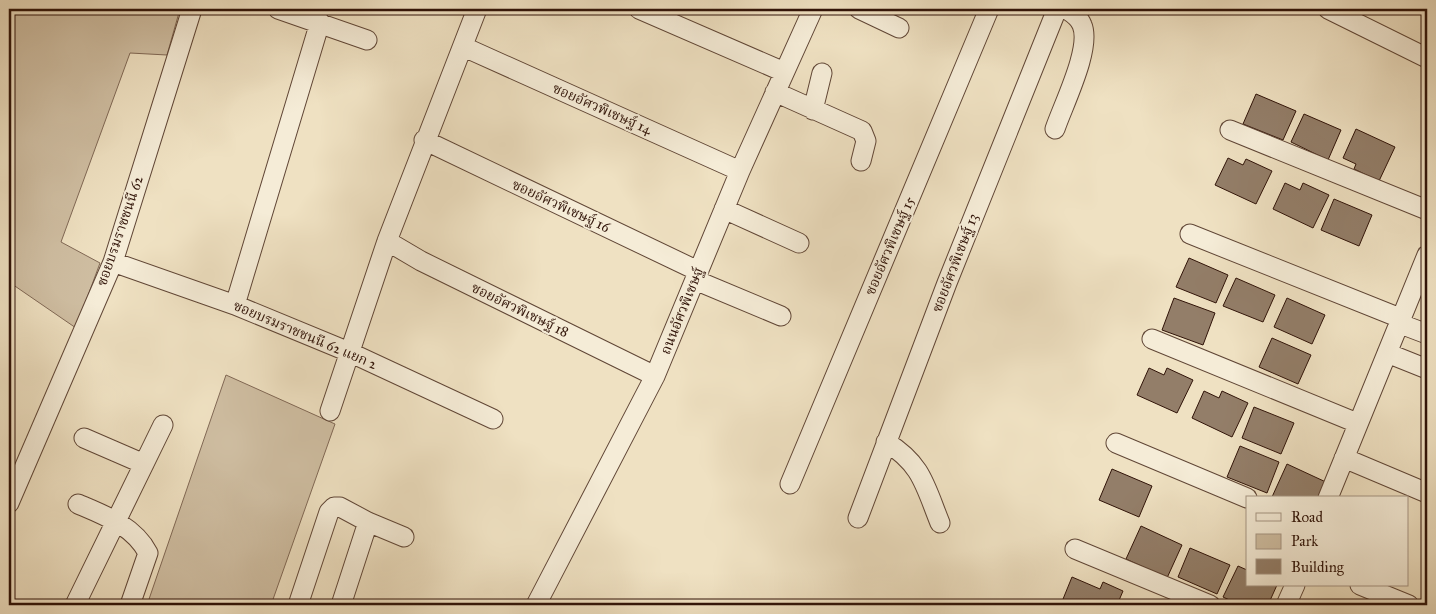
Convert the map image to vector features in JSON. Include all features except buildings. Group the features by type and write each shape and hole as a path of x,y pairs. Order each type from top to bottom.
{"street":[{"name":"ซอยบรมราชชนนี 62","path":"9,503 113,262 192,9"},
{"path":"278,9 368,40"},
{"path":"330,410 387,241 424,140 464,47 477,9"},
{"path":"639,9 784,72"},
{"name":"ถนนอัศวพิเชษฐ์","path":"536,605 610,467 655,376 740,171 812,9"},
{"path":"860,9 899,28"},
{"name":"ซอยอัศวพิเชษฐ์ 15","path":"790,484 989,9"},
{"name":"ซอยอัศวพิเชษฐ์ 13","path":"858,518 886,442 1057,9"},
{"path":"1055,129 1082,54 1085,38 1078,18 1066,9"},
{"path":"1328,9 1427,58"},
{"path":"235,305 320,22"},
{"name":"ซอยอัศวพิเชษฐ์ 14","path":"464,47 740,171"},
{"path":"814,110 822,74"},
{"path":"775,92 862,131 866,141 861,161"},
{"path":"1230,130 1427,210"},
{"name":"ซอยอัศวพิเชษฐ์ 16","path":"424,140 781,316"},
{"path":"724,209 799,243"},
{"path":"1190,234 1427,334"},
{"name":"ซอยอัศวพิเชษฐ์ 18","path":"387,241 430,265 655,376"},
{"path":"1329,496 1427,255"},
{"name":"ซอยบรมราชชนนี 62 แยก 2","path":"113,262 235,305 349,352 493,419"},
{"path":"1152,339 1357,423"},
{"path":"1387,353 1427,369"},
{"path":"75,605 164,425"},
{"path":"84,438 144,464"},
{"path":"886,442 903,452 913,462 940,523"},
{"path":"1116,444 1246,498"},
{"path":"1344,458 1427,492"},
{"path":"78,504 117,520 144,545 148,553 130,605"},
{"path":"298,605 329,512 334,507 340,507 368,522 404,537"},
{"path":"341,605 368,522"},
{"path":"1075,549 1203,604"},
{"path":"1286,605 1294,586"},
{"path":"1362,586 1409,605"}],"green space":[{"path":"9,9 180,9 167,55 130,53 61,242 100,263 76,328 9,282"},
{"path":"226,375 335,424 271,605 147,605"}]}
